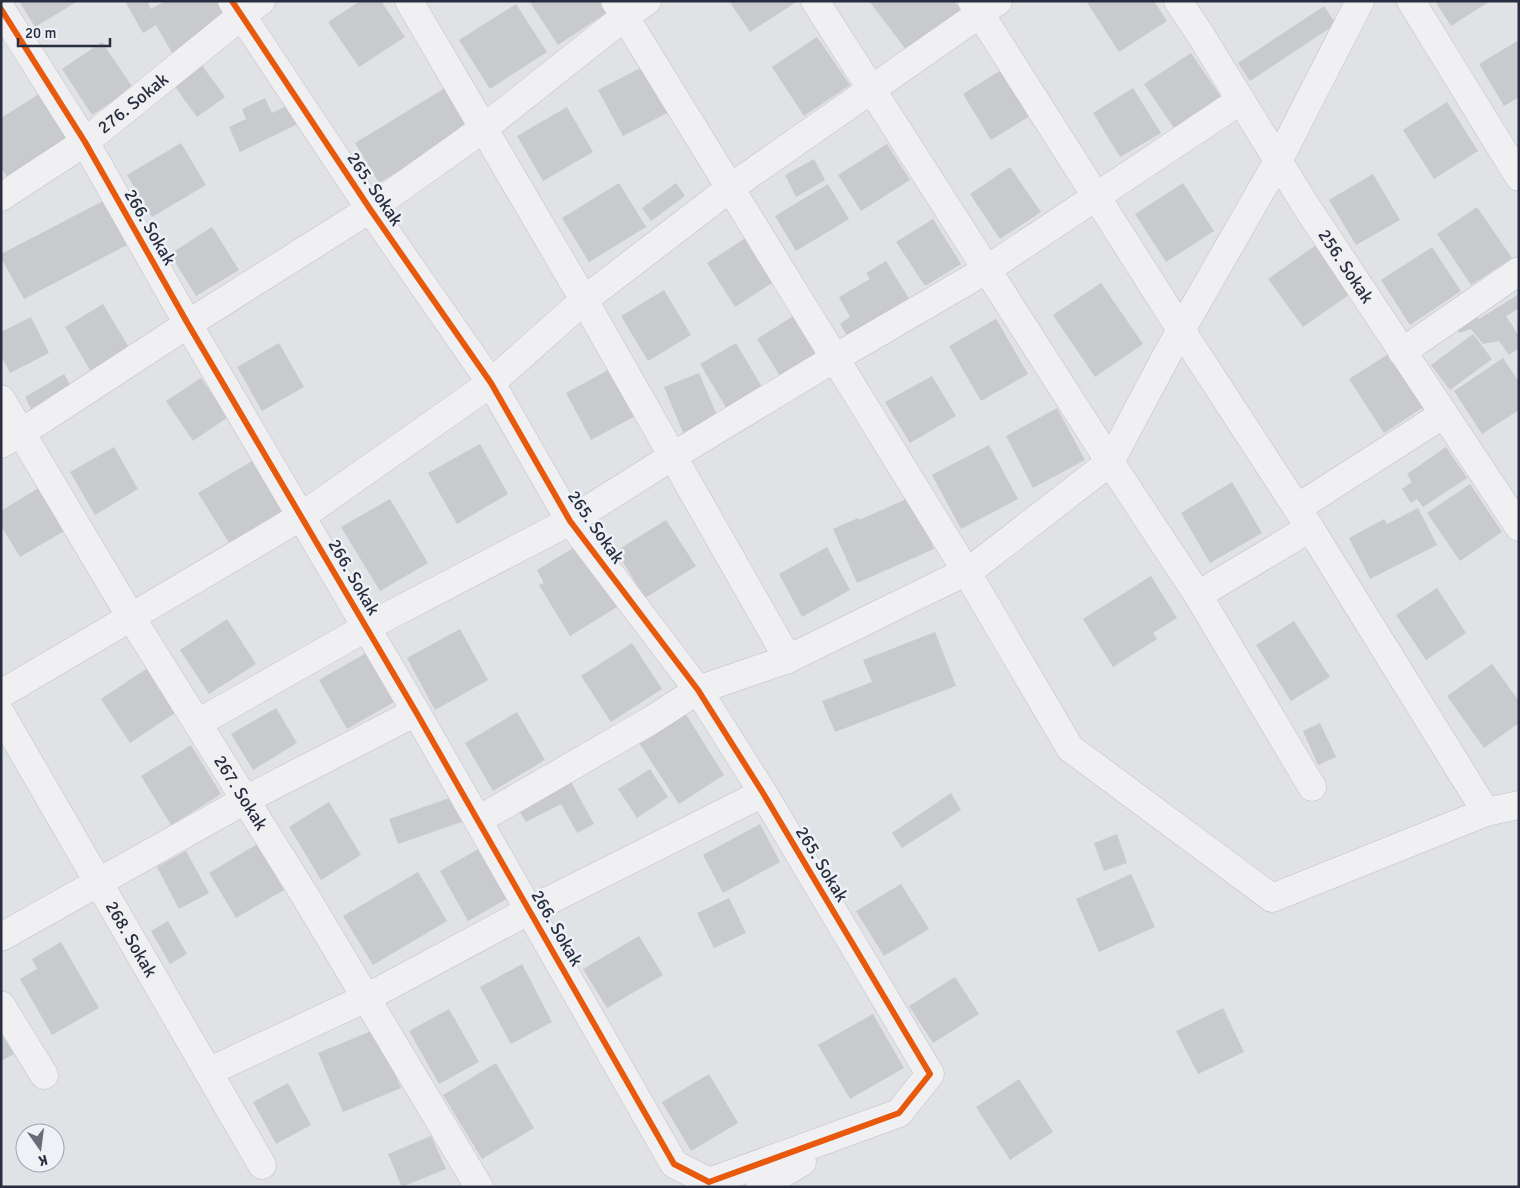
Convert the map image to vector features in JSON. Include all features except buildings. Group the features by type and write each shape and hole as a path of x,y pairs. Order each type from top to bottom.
{"street":[{"path":"409,1 584,300 788,658"},
{"path":"11,438 370,209 484,128 620,9 647,1"},
{"path":"815,1 986,270 1198,595 1312,788"},
{"name":"256. Sokak","path":"1178,1 1306,206 1518,525"},
{"path":"478,820 650,722 698,690 788,658 973,568 1110,462 1181,330 1278,161 1360,1"},
{"path":"1411,1 1512,149 1519,177"},
{"path":"1,694 302,516 491,383 584,300 730,188 871,89 983,5 1096,197 1303,518 1486,812"},
{"name":"276. Sokak","path":"1,197 84,142 244,6"},
{"name":"265. Sokak","path":"244,6 370,209 491,383 570,521 698,690 763,794 930,1074 899,1113 860,1128"},
{"name":"266. Sokak","path":"1,9 84,142 188,324 367,627 674,1164 709,1182 860,1128"},
{"path":"620,9 966,571 1070,748 1272,898 1486,812 1519,805"},
{"path":"198,723 367,627 570,521 835,358 986,270 1241,100"},
{"path":"1402,352 1519,271"},
{"name":"267. Sokak","path":"1,399 11,438 131,617 198,723 366,998 478,1187"},
{"path":"1198,595 1444,414"},
{"path":"1,936 245,800 416,712"},
{"name":"268. Sokak","path":"1,714 262,1165"},
{"path":"208,1072 366,998 530,910 763,794"},
{"path":"1,1005 44,1075"},
{"path":"760,1187 860,1128"}],"cycle path":[{"path":"1,9 85,142 188,324 416,712 674,1164 709,1182 899,1113 930,1074 763,793 698,690 570,521 491,383 370,209 232,1"}]}
